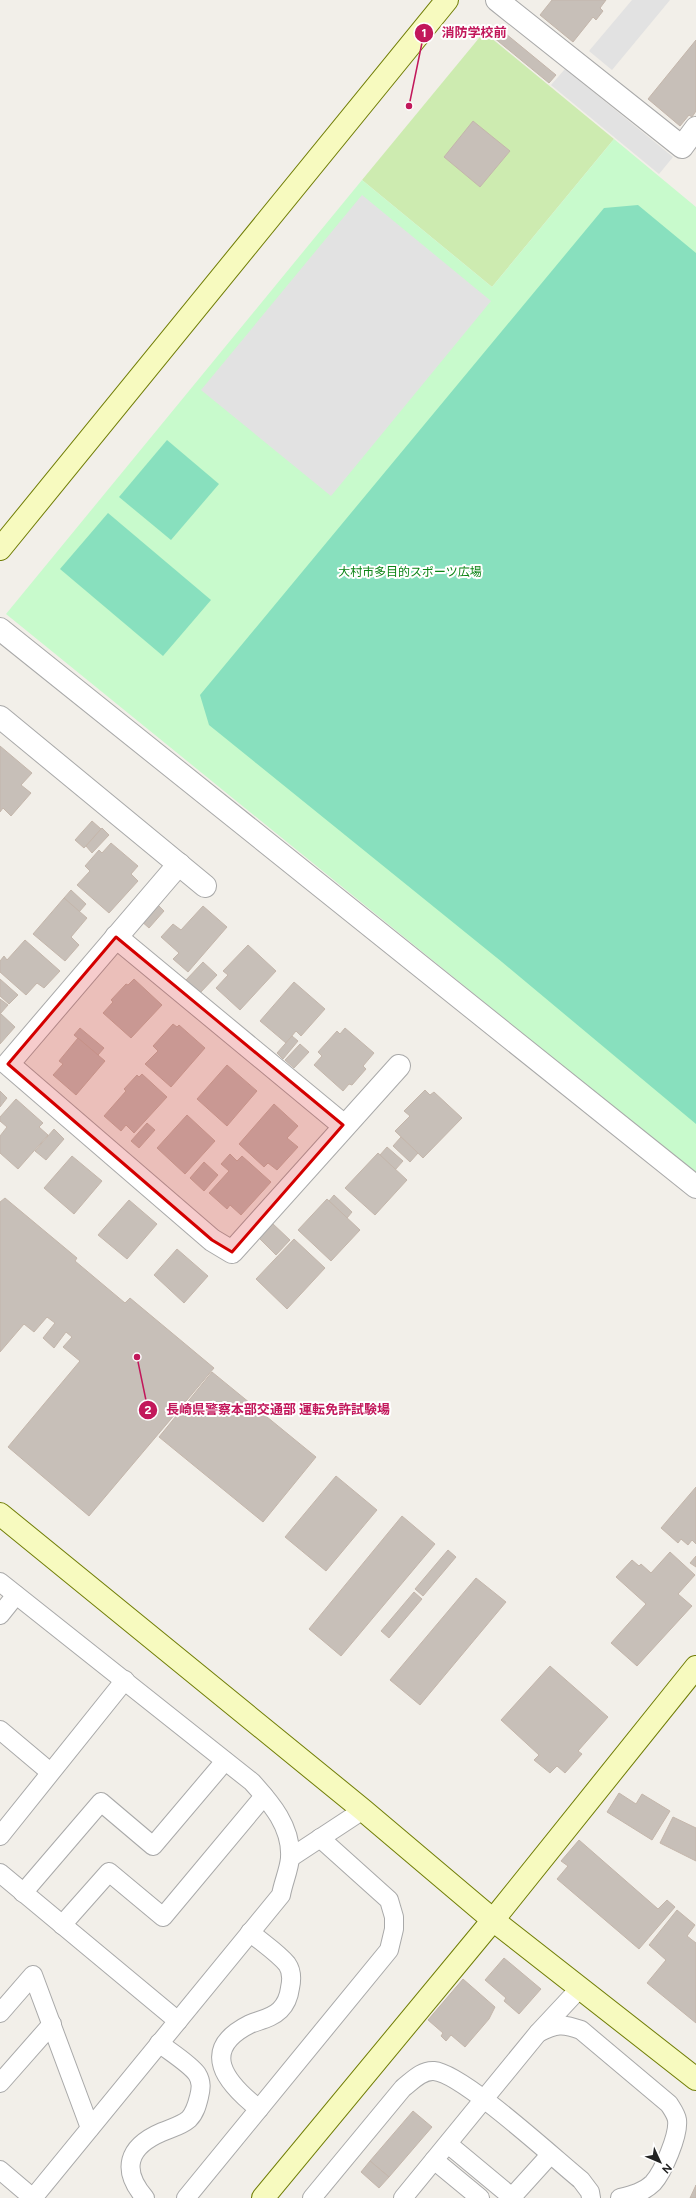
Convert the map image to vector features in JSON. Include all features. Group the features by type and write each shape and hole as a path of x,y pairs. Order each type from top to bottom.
{"street":[{"path":"0,549 447,0"},
{"path":"498,0 689,153 696,128"},
{"path":"0,629 696,1187"},
{"path":"0,717 205,886"},
{"path":"179,864 8,1064 212,1240 232,1252 343,1125 399,1066"},
{"path":"116,937 343,1125"},
{"path":"0,1514 363,1810 492,1920 696,2078"},
{"path":"263,2198 492,1920 696,1667"}],"lane":[{"path":"0,1582 252,1782 273,1807 287,1832 290,1858 281,1895 33,2198 0,2170"},
{"path":"0,1615 16,1596"},
{"path":"0,1836 125,1680"},
{"path":"0,1730 50,1772"},
{"path":"23,1893 101,1802 153,1846 225,1761"},
{"path":"62,1925 109,1872 163,1917 264,1796"},
{"path":"290,1858 363,1810"},
{"path":"186,2198 389,1950 394,1929 394,1917 389,1900 320,1838"},
{"path":"0,1873 178,2021"},
{"path":"250,1932 287,1964 292,1974 289,1993 281,2010 274,2015 237,2032 229,2039 221,2054 220,2064 229,2080 241,2095 259,2109"},
{"path":"0,2013 33,1975 90,2128"},
{"path":"403,2198 538,2033 580,1988"},
{"path":"0,2084 52,2024"},
{"path":"538,2033 553,2025 568,2026 581,2030 669,2104 677,2120 676,2131 650,2198"},
{"path":"145,2198 130,2173 130,2163 139,2147 147,2140 160,2132 183,2124 190,2118 195,2110 200,2093 201,2082 196,2073 159,2043"},
{"path":"312,2198 403,2088 420,2074 433,2070 447,2074 484,2100 581,2180 590,2192 591,2198"},
{"path":"448,2144 512,2198 550,2155"},
{"path":"434,2160 480,2198"},
{"path":"620,2198 640,2192 652,2183 661,2172"}],"highlighted area":[{"path":"116,937 343,1125 232,1252 212,1240 8,1064"}],"green space":[{"path":"484,32 614,139 492,287 362,180"},
{"name":"大村市多目的スポーツ広場","path":"614,139 696,207 696,1174 6,614 362,180 492,287"},
{"name":"大村市多目的スポーツ広場","path":"638,205 696,253 696,1124 502,962 209,725 200,695 604,208"},
{"path":"167,440 219,484 171,540 119,497"},
{"path":"108,513 211,600 163,656 60,569"}],"shaded area":[{"path":"632,0 670,0 612,70 589,51"},
{"path":"565,69 673,157 659,174 551,85"},
{"path":"362,195 491,301 331,496 201,390"}],"building":[{"path":"552,0 606,0 600,8 603,11 596,20 593,17 573,42 540,15"},
{"path":"500,29 556,75 549,83 493,37"},
{"path":"696,40 696,111 692,117 689,115 680,126 648,99"},
{"path":"473,121 510,151 480,187 444,157"},
{"path":"0,746 32,773 21,785 31,793 11,816 3,808 0,812"},
{"path":"92,821 101,829 84,848 75,840"},
{"path":"102,828 109,835 92,853 86,846"},
{"path":"111,843 138,866 131,874 138,881 109,913 77,885 90,871 85,866 99,850 102,853"},
{"path":"71,890 86,904 79,912 64,898"},
{"path":"64,898 87,918 71,937 79,945 65,961 33,934"},
{"path":"156,903 164,911 149,928 140,920"},
{"path":"203,906 227,927 188,972 173,959 179,953 161,937 173,924 181,930"},
{"path":"25,940 60,971 44,988 37,983 26,995 0,972 0,961 4,956 7,960"},
{"path":"248,945 276,971 240,1010 216,988 228,975 223,971"},
{"path":"203,962 217,975 200,993 186,980"},
{"path":"0,979 18,995 9,1004 0,996"},
{"path":"134,979 162,1005 131,1038 103,1013 113,1002 111,1000 126,984 128,985"},
{"path":"294,982 325,1009 301,1036 296,1031 286,1043 260,1021"},
{"path":"0,999 8,1005 0,1014"},
{"path":"0,1013 15,1027 0,1044"},
{"path":"173,1024 177,1027 179,1025 205,1048 171,1087 145,1064 158,1051 153,1046"},
{"path":"80,1028 104,1048 98,1055 74,1035"},
{"path":"345,1028 374,1053 363,1066 366,1069 352,1085 349,1084 343,1091 314,1065 322,1056 318,1052 337,1031 340,1034"},
{"path":"292,1036 298,1041 283,1059 277,1053"},
{"path":"78,1038 105,1061 76,1095 53,1075 63,1064 59,1061"},
{"path":"300,1044 309,1052 294,1068 285,1060"},
{"path":"227,1065 257,1091 227,1126 197,1099"},
{"path":"142,1074 167,1097 134,1133 126,1125 121,1131 104,1116 126,1091 124,1089 137,1075 139,1077"},
{"path":"425,1090 430,1095 434,1092 462,1118 423,1158 395,1131 410,1116 404,1111"},
{"path":"0,1091 7,1098 0,1107"},
{"path":"16,1099 43,1123 39,1127 48,1135 18,1169 0,1153 0,1136 7,1127 0,1121 0,1117"},
{"path":"274,1104 298,1126 287,1138 298,1147 277,1170 268,1163 264,1167 239,1144"},
{"path":"187,1115 215,1141 185,1174 157,1148"},
{"path":"147,1123 155,1130 139,1148 131,1141"},
{"path":"54,1129 64,1139 46,1160 35,1151"},
{"path":"401,1137 418,1153 410,1162 393,1146"},
{"path":"387,1147 403,1161 395,1170 380,1155"},
{"path":"378,1153 407,1180 375,1215 345,1188"},
{"path":"230,1154 237,1161 242,1156 271,1182 241,1215 230,1205 227,1209 209,1193 229,1171 221,1164"},
{"path":"72,1156 102,1181 74,1214 44,1188"},
{"path":"204,1162 218,1175 204,1191 190,1178"},
{"path":"334,1195 352,1212 347,1218 329,1201"},
{"path":"5,1198 77,1258 75,1261 125,1303 130,1298 214,1368 89,1516 8,1447 80,1361 63,1347 72,1337 66,1332 54,1348 43,1338 55,1323 47,1317 34,1332 24,1324 0,1352 0,1202"},
{"path":"327,1199 360,1230 331,1261 298,1230"},
{"path":"129,1200 157,1224 127,1259 98,1235"},
{"path":"272,1223 290,1240 276,1255 259,1238"},
{"path":"294,1239 325,1268 287,1309 256,1279"},
{"path":"177,1249 208,1276 184,1303 154,1275"},
{"path":"212,1372 316,1457 263,1522 159,1437"},
{"path":"336,1476 377,1510 326,1571 285,1537"},
{"path":"696,1487 696,1544 692,1540 688,1545 681,1539 678,1543 661,1528"},
{"path":"402,1516 435,1544 341,1656 309,1629"},
{"path":"448,1550 456,1557 423,1596 415,1589"},
{"path":"670,1552 695,1575 678,1594 692,1606 637,1666 611,1643 646,1604 616,1577 632,1560 639,1566 641,1564 651,1573"},
{"path":"696,1556 696,1567 690,1563"},
{"path":"476,1578 506,1602 420,1705 390,1680"},
{"path":"414,1592 422,1599 389,1638 381,1631"},
{"path":"550,1666 608,1717 578,1751 582,1754 565,1773 557,1766 550,1773 534,1760 539,1755 501,1720"},
{"path":"619,1793 636,1804 642,1794 670,1811 652,1840 607,1812"},
{"path":"673,1817 696,1828 696,1861 660,1843"},
{"path":"579,1840 658,1909 667,1900 675,1907 639,1949 557,1879 568,1866 561,1861"},
{"path":"677,1910 695,1925 687,1936 696,1943 696,2023 647,1983 666,1960 649,1945"},
{"path":"504,1958 541,1989 519,2014 504,2001 506,1998 485,1980"},
{"path":"463,1979 495,2007 489,2019 465,2047 451,2035 446,2041 441,2036 443,2033 428,2020"},
{"path":"413,2111 432,2127 389,2177 370,2161"},
{"path":"370,2161 389,2177 379,2188 361,2172"},
{"path":"696,2185 696,2198 690,2198"}],"place":[{"name":"消防学校前","path":"409,106"},
{"name":"長崎県警察本部交通部 運転免許試験場","path":"137,1357"}]}
